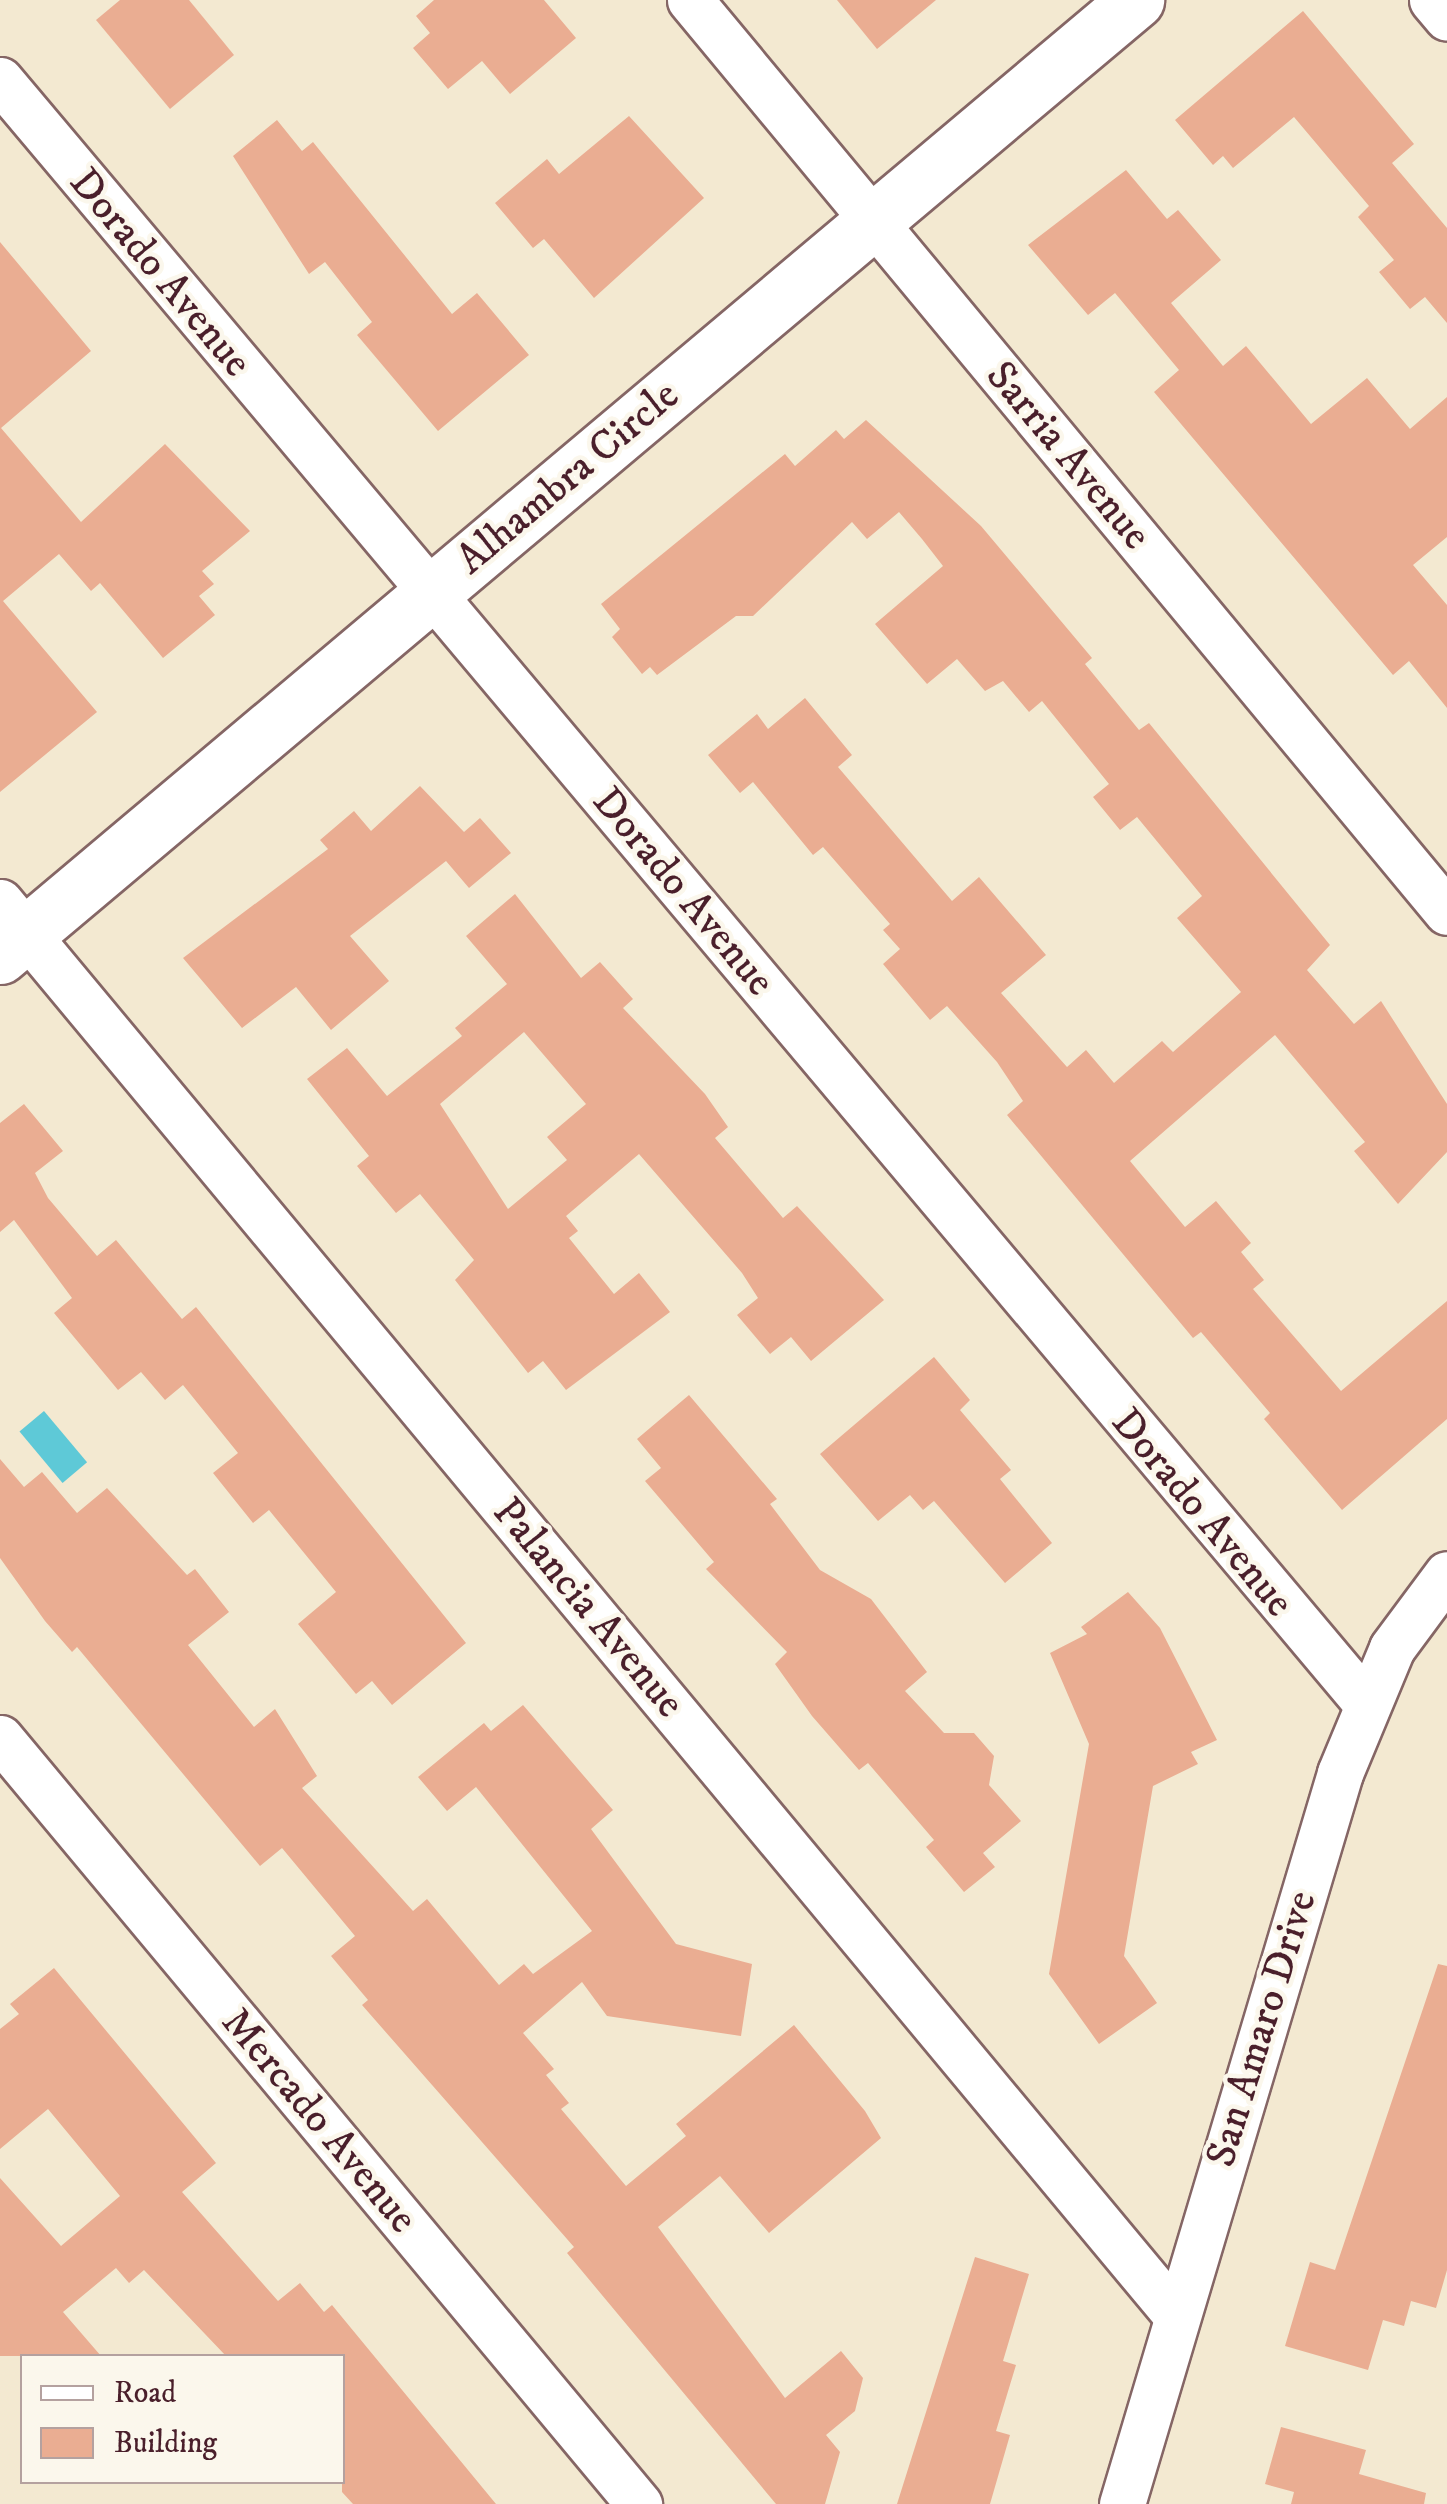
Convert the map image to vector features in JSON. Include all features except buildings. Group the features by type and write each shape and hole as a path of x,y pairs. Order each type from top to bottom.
{"street":[{"name":"Sarria Avenue","path":"690,0 1447,912"},
{"name":"Alhambra Circle","path":"9,930 430,594 1136,0"},
{"path":"1432,0 1447,18"},
{"name":"Dorado Avenue","path":"0,80 1366,1703"},
{"name":"Palancia Avenue","path":"9,930 1176,2315"},
{"name":"San Amaro Drive","path":"1122,2504 1176,2315 1366,1703 1410,1619 1447,1574"},
{"name":"Mercado Avenue","path":"0,1738 639,2504"}],"water":[{"path":"44,1411 87,1462 63,1483 19,1432"}]}
